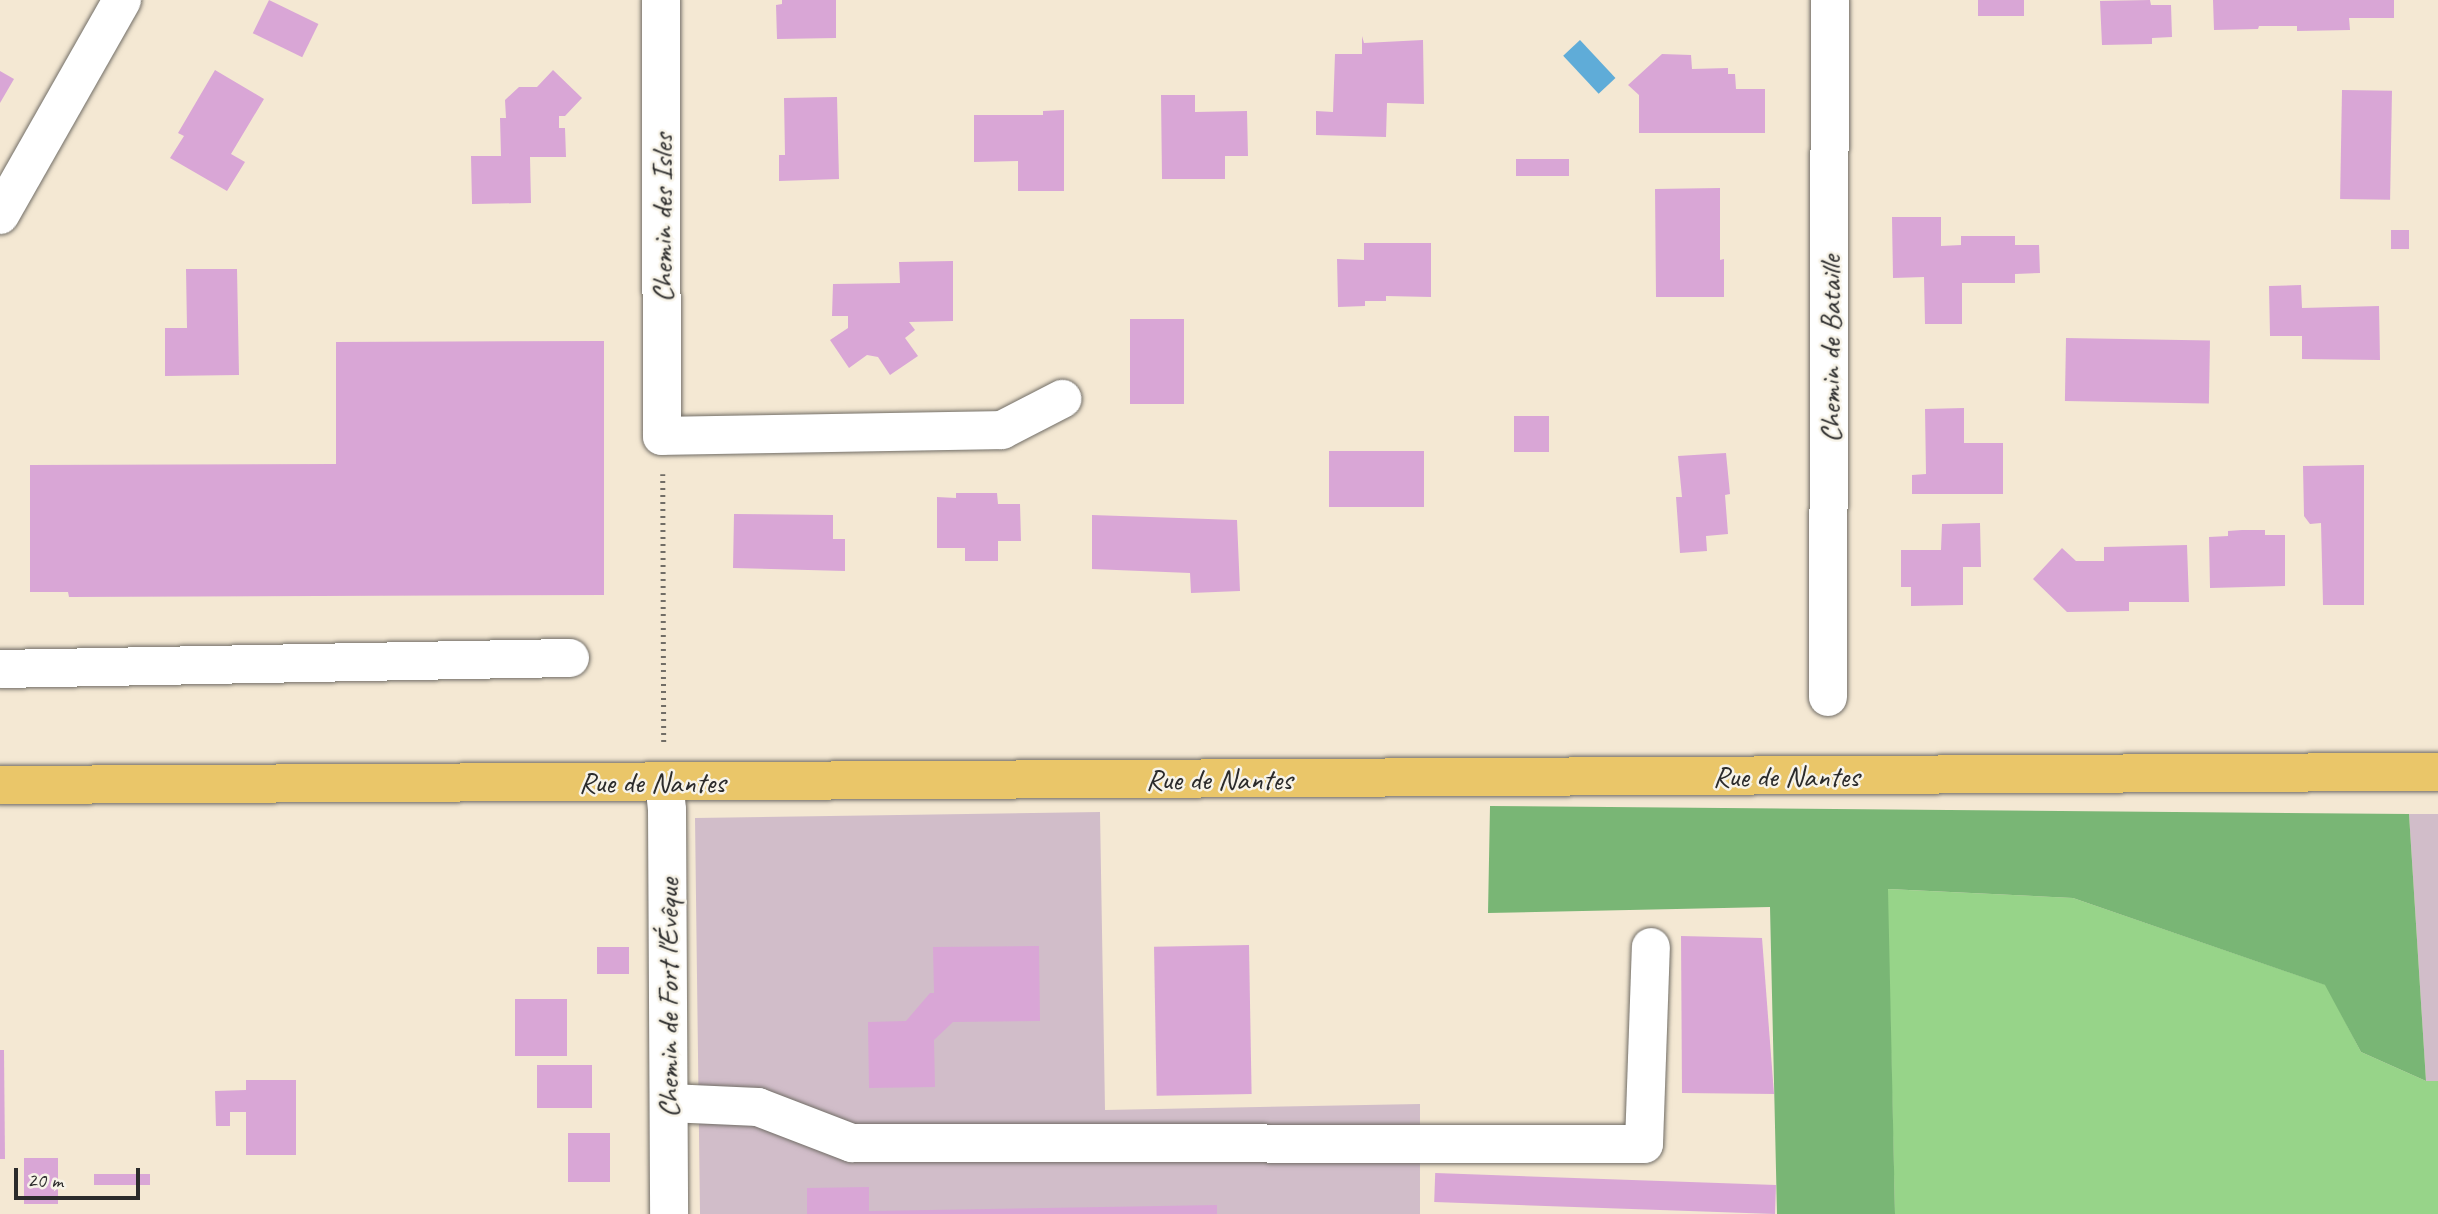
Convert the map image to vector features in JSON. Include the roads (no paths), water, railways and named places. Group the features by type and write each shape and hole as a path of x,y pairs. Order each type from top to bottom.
{"main road":[{"name":"Rue de Nantes","path":"0,785 2438,772"}],"street":[{"path":"0,215 122,0"},
{"name":"Chemin des Isles","path":"661,0 662,436 1003,430 1062,399"},
{"name":"Chemin de Bataille","path":"1828,697 1830,0"},
{"path":"0,668 570,658"},
{"name":"Chemin de Fort l'Évêque","path":"664,782 667,810 669,1214"},
{"path":"669,1103 758,1107 852,1143 1644,1144 1651,947"}],"water":[{"path":"1580,40 1615,78 1599,94 1563,56"}]}
